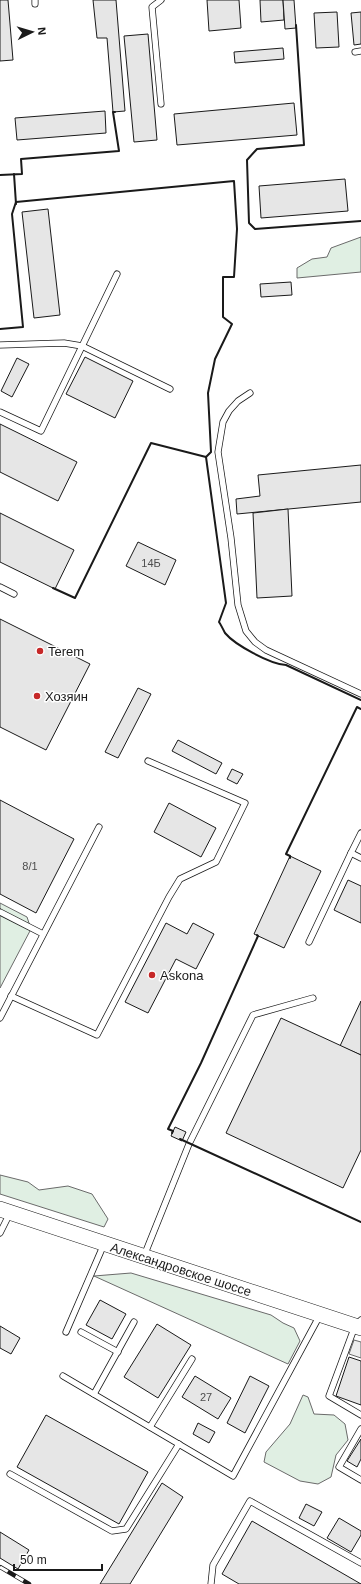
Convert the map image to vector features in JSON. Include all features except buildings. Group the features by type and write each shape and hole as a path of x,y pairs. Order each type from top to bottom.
{"main road":[{"name":"Александровское шоссе","path":"5,1211 320,1315 359,1324"}],"lane":[{"path":"160,0 152,7 160,104"},
{"path":"0,412 41,431 117,274"},
{"path":"0,345 64,342 82,346 170,389"},
{"path":"250,393 238,401 229,411 223,422 218,452 231,538 238,605 246,631 255,642 266,650 361,694"},
{"path":"0,587 14,594"},
{"path":"11,996 97,1035 169,897 180,879 216,862 245,803 148,761"},
{"path":"0,1018 99,827"},
{"path":"309,942 361,832"},
{"path":"352,853 361,858"},
{"path":"0,912 43,934"},
{"path":"144,1256 189,1144 253,1015 313,998"},
{"path":"0,1232 5,1211"},
{"path":"66,1332 104,1244"},
{"path":"64,1376 233,1476 320,1315"},
{"path":"94,1394 134,1322"},
{"path":"359,1324 329,1396 361,1415"},
{"path":"81,1332 118,1352"},
{"path":"150,1427 192,1359"},
{"path":"361,1429 339,1467 361,1480"},
{"path":"10,1474 112,1531 126,1529 179,1444"},
{"path":"211,1584 213,1565 250,1501 361,1563"}],"green space":[{"path":"361,237 361,272 297,278 297,268 312,259 327,257 331,248"},
{"path":"0,903 27,917 31,929 0,988"},
{"path":"0,1175 28,1182 39,1190 68,1186 92,1194 108,1219 104,1227 0,1194"},
{"path":"131,1273 271,1315 294,1328 300,1341 288,1364 94,1276"},
{"path":"303,1395 308,1397 314,1414 334,1415 345,1424 348,1440 336,1455 331,1477 318,1484 300,1481 264,1462 266,1452 290,1424"}],"shaded area":[{"path":"354,1340 361,1342 361,1358 349,1354"}],"railway":[{"path":"0,1567 29,1584"}],"wall":[{"path":"296,25 304,145 257,149 247,160 249,223 255,229 361,221"},
{"path":"0,175 22,174 21,159 119,151 113,112 115,112"},
{"path":"14,174 16,204"},
{"path":"0,329 23,327 12,214 16,202 234,181 237,229 234,277 223,277 223,317 232,324 215,359 208,393 211,452 206,457 151,443 75,598 53,588"},
{"path":"206,457 226,603 219,622 225,633 236,643 262,658 286,665 361,700"},
{"path":"290,858 290,856 286,854 357,707 361,709"},
{"path":"172,1133 173,1131 168,1129 201,1063 258,936 257,935"},
{"path":"180,1139 361,1222"}],"place":[{"name":"Terem","path":"40,651"},
{"name":"Хозяин","path":"37,696"},
{"name":"Askona","path":"152,975"}]}
